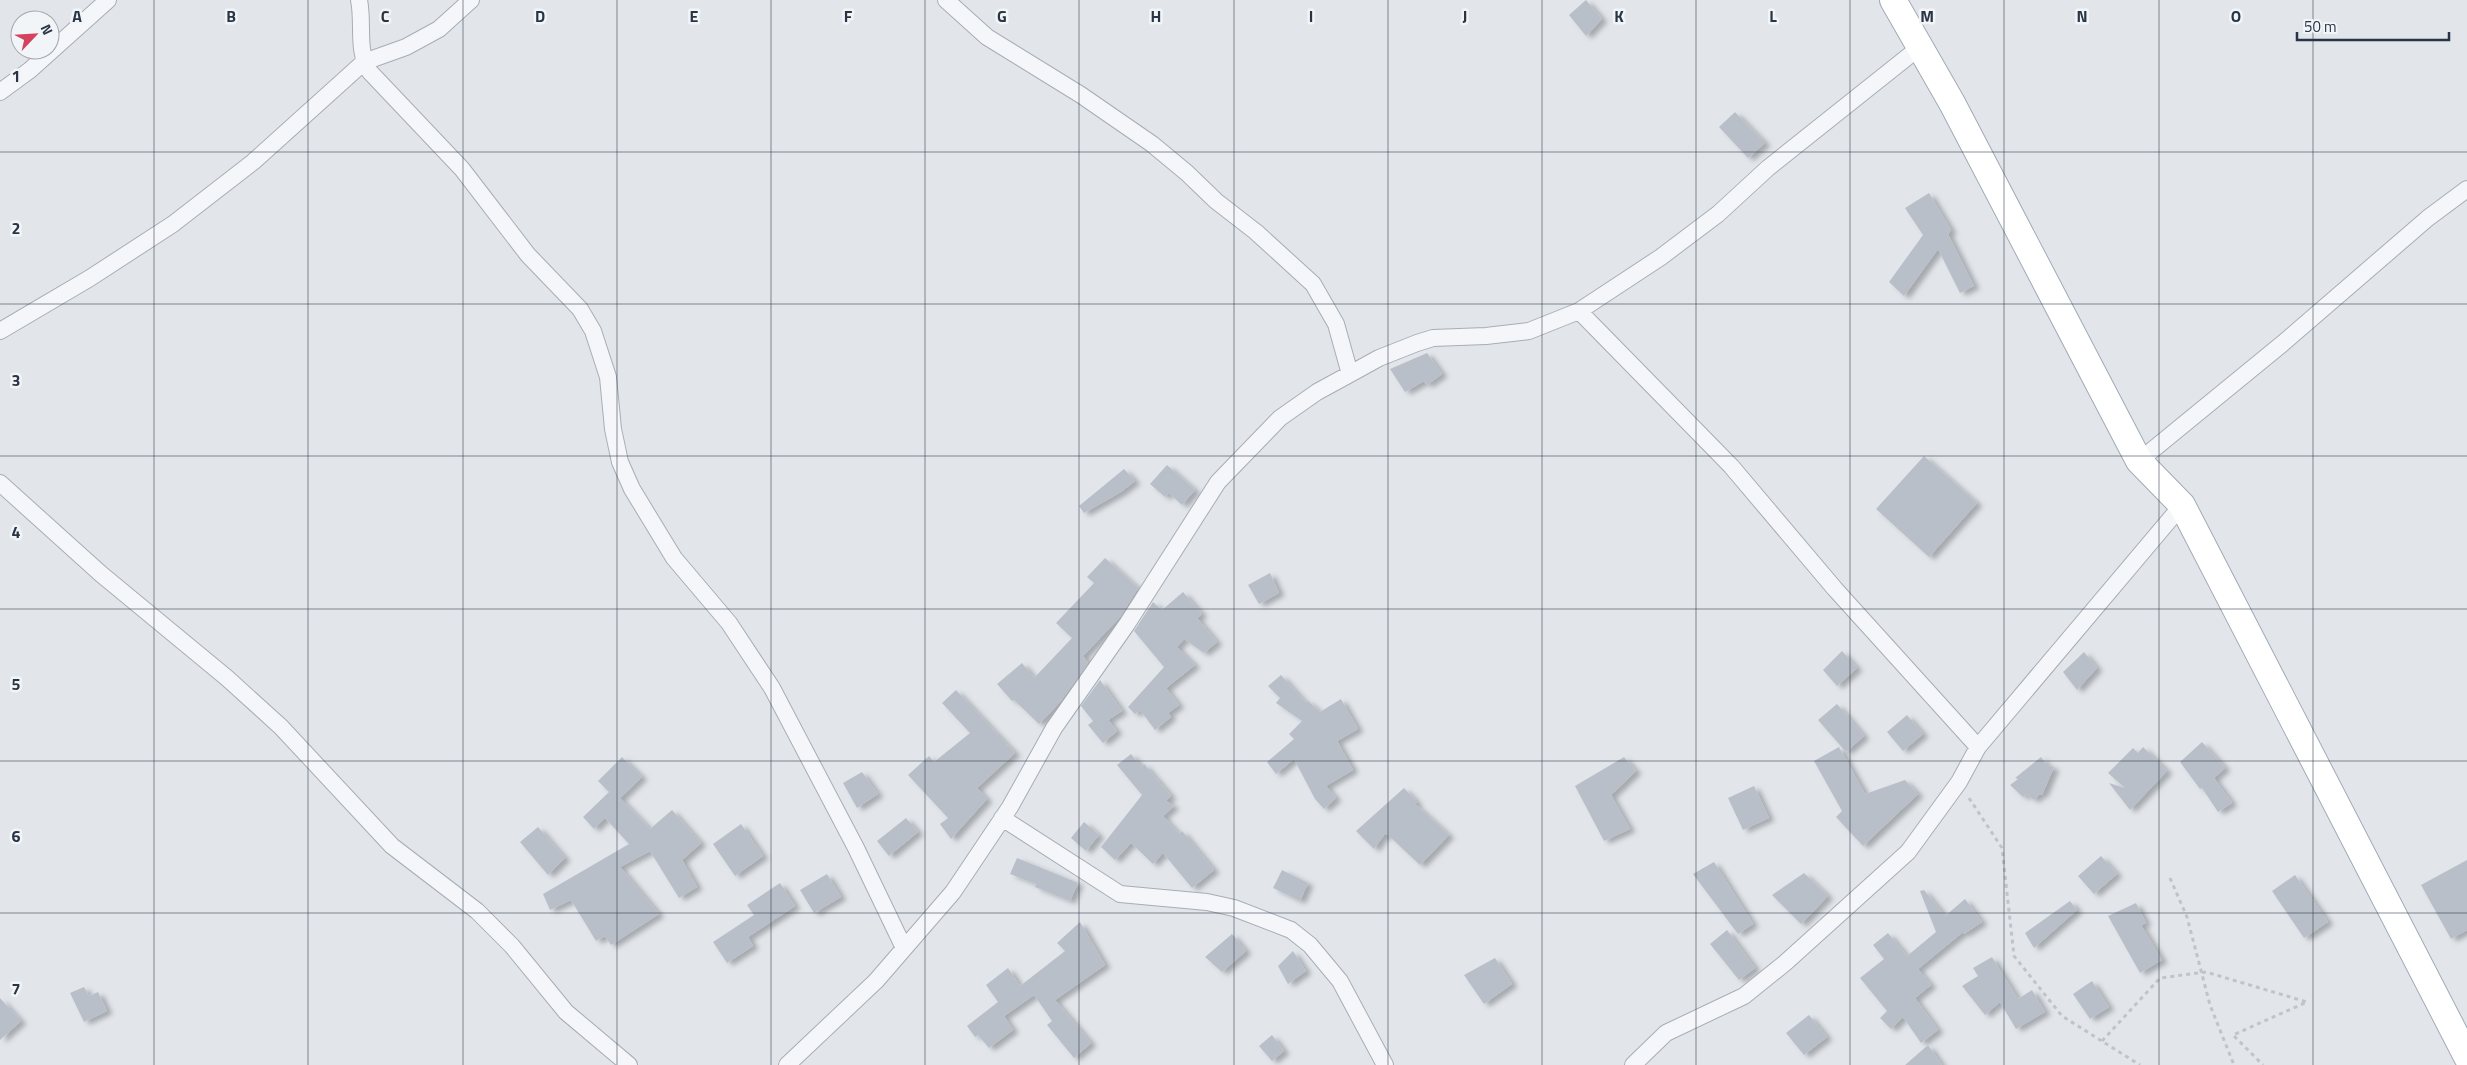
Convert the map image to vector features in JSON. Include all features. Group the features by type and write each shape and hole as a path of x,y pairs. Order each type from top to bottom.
{"main road":[{"path":"1893,0 1957,112 2139,460 2182,504 2467,1057"}],"street":[{"path":"0,92 30,70 108,0"},
{"path":"359,0 364,62 370,72 462,169 528,255 580,309 593,331 608,376 613,428 618,454 632,489 674,558 729,623 772,688 856,848 904,948"},
{"path":"0,332 90,278 174,224 253,162 364,62 406,47 439,29 471,0"},
{"path":"946,0 987,37 1081,95 1152,144 1187,173 1216,201 1256,232 1313,284 1336,324 1350,374"},
{"path":"787,1065 876,981 953,892 1002,818 1054,728 1127,624 1218,482 1280,418 1317,392 1380,358 1433,338 1486,336 1529,331 1579,311 1661,257 1718,214 1768,168 1920,47"},
{"path":"2139,460 2282,344 2428,218 2467,189"},
{"path":"1579,311 1730,466 1834,590 1978,747"},
{"path":"0,483 101,574 227,678 274,721 392,846 477,911 512,946 566,1012 629,1065"},
{"path":"1633,1065 1666,1033 1744,996 1785,963 1908,852 1959,782 1978,747 2182,504"},
{"path":"1002,818 1071,865 1120,894 1208,902 1234,908 1291,930 1310,945 1340,982 1385,1065"}],"path":[{"path":"1959,782 2002,848 2014,956 2062,1016 2140,1065"},
{"path":"2170,878 2187,917 2210,1005 2234,1065"},
{"path":"2102,1041 2160,978 2206,972 2307,1002 2233,1035 2263,1065"}],"building":[{"path":"1586,0 1602,19 1586,36 1569,15"},
{"path":"1735,112 1765,143 1748,158 1719,127"},
{"path":"1929,193 1951,230 1948,234 1974,286 1960,293 1938,249 1904,296 1889,282 1923,235 1905,208"},
{"path":"1427,353 1442,374 1427,385 1424,381 1405,392 1390,369"},
{"path":"1924,456 1977,503 1929,557 1876,509"},
{"path":"1167,465 1195,490 1182,505 1169,493 1165,497 1150,484"},
{"path":"1124,469 1135,481 1121,492 1084,513 1079,506"},
{"path":"1105,558 1138,588 1120,617 1083,656 1088,663 1060,702 1039,724 1014,700 1012,701 997,684 1022,663 1034,678 1072,638 1056,623 1094,583 1087,577"},
{"path":"1270,573 1279,593 1259,604 1248,585"},
{"path":"1183,592 1202,614 1197,618 1217,642 1204,653 1184,639 1177,647 1195,665 1166,688 1179,705 1168,713 1171,717 1155,730 1140,710 1135,714 1128,707 1164,667 1134,631 1153,602 1162,610"},
{"path":"1842,651 1857,668 1837,686 1823,670"},
{"path":"2084,652 2097,668 2077,690 2063,672"},
{"path":"1281,675 1305,702 1308,701 1320,712 1341,699 1358,729 1337,741 1353,770 1326,786 1336,798 1324,809 1315,799 1294,759 1276,774 1267,762 1294,739 1289,734 1302,721 1276,703 1280,698 1268,686"},
{"path":"1100,680 1122,711 1108,720 1117,731 1103,743 1088,725 1093,721 1081,706"},
{"path":"956,690 1015,753 977,788 987,799 951,839 940,824 948,818 908,775 929,756 934,762 970,733 942,703"},
{"path":"1837,704 1864,736 1846,752 1818,720"},
{"path":"1907,715 1923,734 1903,751 1887,732"},
{"path":"2202,742 2225,768 2214,778 2232,803 2218,812 2202,788 2200,789 2180,762"},
{"path":"1839,747 1865,794 1905,780 1918,794 1863,846 1836,817 1842,811 1814,761"},
{"path":"2143,747 2167,771 2130,810 2109,783 2125,788 2108,773 2133,748 2138,753"},
{"path":"1131,754 1141,767 1144,764 1171,796 1166,801 1174,806 1163,816 1179,834 1182,831 1214,870 1192,888 1163,853 1153,864 1131,843 1115,860 1101,847 1142,795 1117,765"},
{"path":"622,757 642,777 620,798 650,829 672,810 701,843 682,860 697,887 679,898 650,851 620,867 659,914 611,945 605,936 596,941 571,900 550,910 543,894 629,844 605,818 594,829 583,817 609,792 598,781"},
{"path":"1624,757 1636,771 1611,795 1630,829 1604,841 1575,786"},
{"path":"2041,757 2047,765 2054,767 2042,795 2040,794 2034,800 2026,794 2023,797 2010,785 2018,779 2015,778"},
{"path":"862,772 878,794 857,808 843,783"},
{"path":"1754,786 1769,818 1743,830 1728,798"},
{"path":"1404,788 1417,802 1415,804 1449,835 1420,865 1388,835 1384,835 1374,849 1356,831"},
{"path":"906,818 918,832 889,856 877,841"},
{"path":"1084,822 1099,835 1086,851 1071,838"},
{"path":"741,824 763,856 735,876 713,844"},
{"path":"538,827 565,858 548,875 520,842"},
{"path":"2101,856 2117,874 2094,894 2078,876"},
{"path":"1017,858 1078,883 1070,901 1035,887 1036,884 1010,874"},
{"path":"2467,860 2467,930 2451,939 2421,885"},
{"path":"1714,862 1753,924 1738,934 1693,874"},
{"path":"1282,870 1308,883 1300,901 1273,888"},
{"path":"1804,873 1828,896 1801,924 1772,895"},
{"path":"827,874 841,897 814,913 800,890"},
{"path":"2295,875 2328,922 2304,938 2272,891"},
{"path":"780,883 795,906 748,937 753,946 727,963 713,942 754,915 747,905"},
{"path":"1924,890 1945,916 1965,899 1982,922 1964,934 1963,932 1918,969 1931,985 1915,998 1938,1030 1921,1043 1903,1017 1891,1029 1880,1018 1887,1011 1860,978 1884,959 1873,945 1888,933 1907,956 1936,932 1920,891"},
{"path":"2070,901 2077,910 2034,948 2025,933"},
{"path":"2136,903 2146,923 2141,925 2162,960 2140,973 2108,916"},
{"path":"1080,922 1105,965 1055,1000 1091,1043 1074,1058 1047,1025 1052,1021 1034,995 1004,1016 1013,1030 989,1048 978,1035 975,1037 967,1026 998,1002 986,985 1008,968 1020,986 1065,951 1057,943"},
{"path":"1727,930 1755,968 1739,980 1710,944"},
{"path":"1232,934 1246,951 1222,972 1205,957"},
{"path":"1293,951 1306,971 1288,984 1278,966"},
{"path":"1992,957 2018,999 2032,990 2045,1012 2016,1029 2000,1002 1985,1015 1962,986 1978,976 1973,968"},
{"path":"1495,958 1512,984 1484,1004 1464,975"},
{"path":"2092,981 2109,1007 2090,1019 2073,994"},
{"path":"84,987 89,996 98,992 107,1011 84,1022 70,993"},
{"path":"0,998 21,1021 0,1040"},
{"path":"1809,1015 1827,1037 1804,1055 1786,1033"},
{"path":"1272,1035 1284,1051 1272,1061 1259,1046"},
{"path":"1928,1045 1942,1065 1905,1065"}]}
